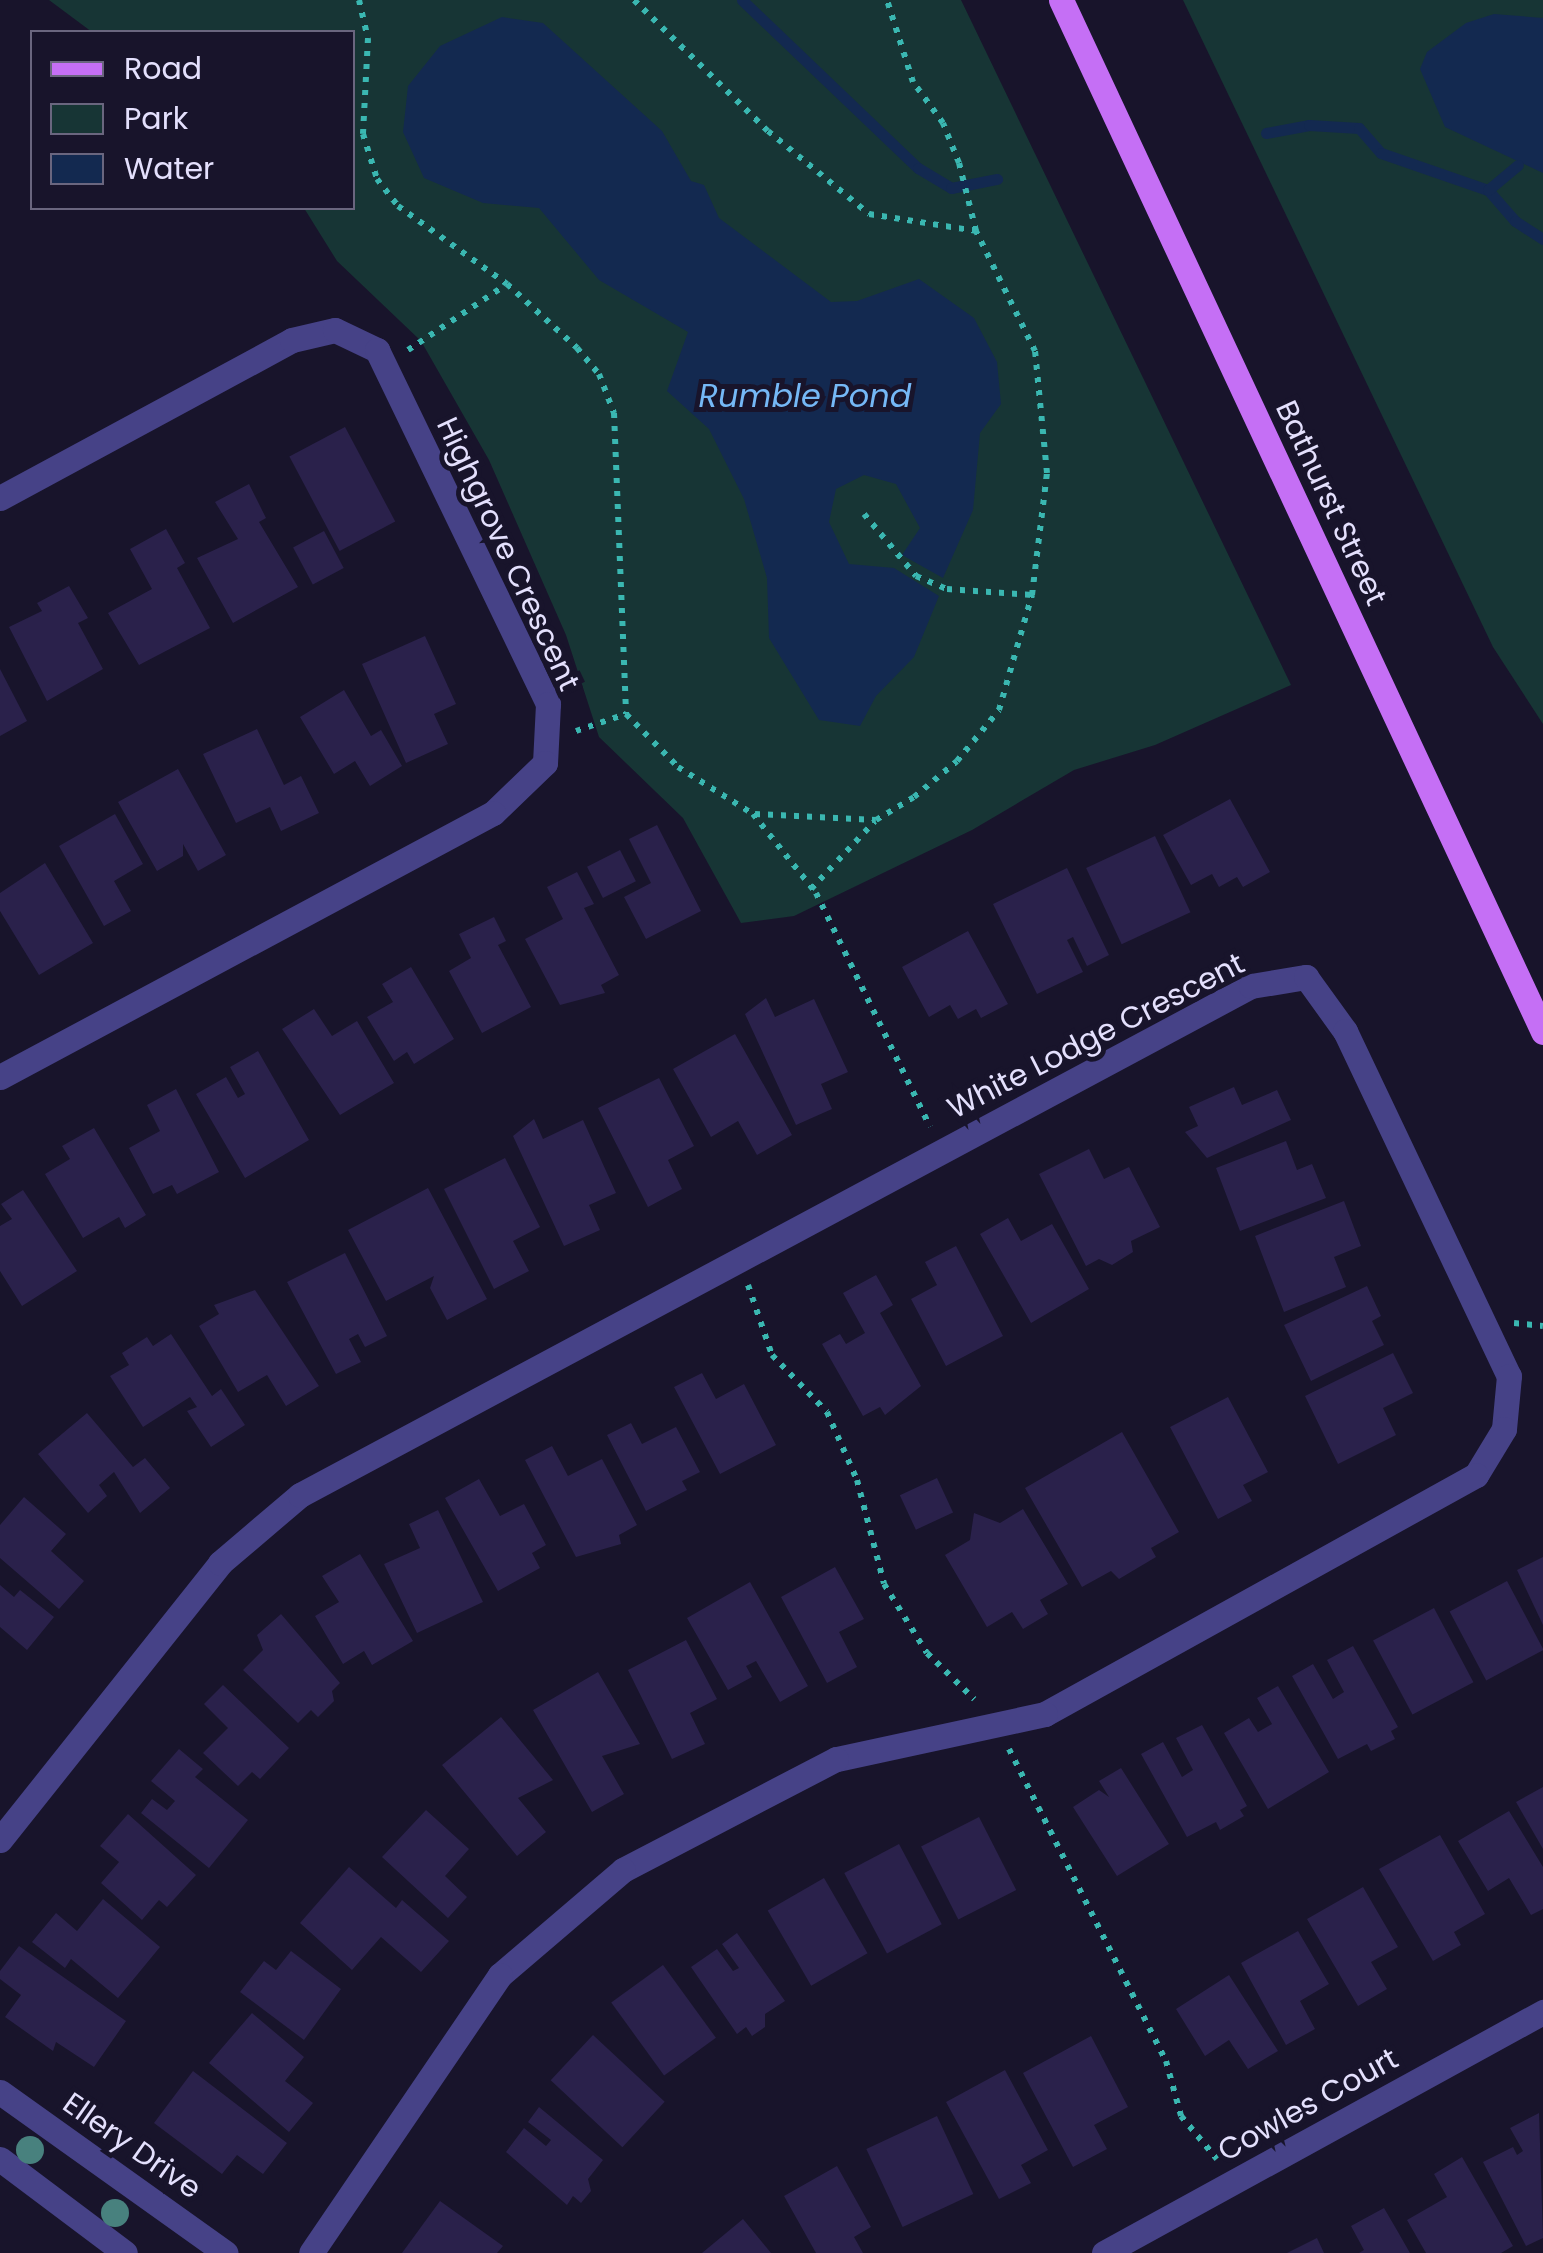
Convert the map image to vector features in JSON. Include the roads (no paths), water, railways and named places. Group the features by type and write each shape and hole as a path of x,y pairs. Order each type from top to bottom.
{"main road":[{"name":"Bathurst Street","path":"1061,0 1543,1032"}],"street":[{"name":"Highgrove Crescent","path":"0,498 292,340 335,330 377,350 548,704 545,764 493,813 0,1077"},
{"name":"White Lodge Crescent","path":"0,1840 220,1563 300,1495 1251,986 1306,977 1345,1032 1509,1376 1504,1429 1476,1475 1045,1714 836,1759 624,1870 500,1975 311,2253"},
{"name":"Cowles Court","path":"1104,2253 1543,2012"},
{"name":"Ellery Drive","path":"0,2092 226,2253"},
{"path":"0,2159 125,2253"}],"water":[{"path":"1494,14 1543,18 1543,173 1445,127 1420,69 1427,52 1466,23"},
{"name":"Rumble Pond","path":"502,17 543,23 662,131 691,181 704,185 719,218 831,302 857,301 919,279 974,318 997,362 1001,404 980,433 973,510 943,578 902,555 920,528 896,484 864,475 836,489 829,522 849,564 894,568 939,596 914,657 876,696 860,726 819,720 769,638 767,578 744,499 709,429 667,391 688,332 599,280 539,208 483,203 424,178 403,132 408,86 440,46"}],"waterway":[{"path":"742,0 918,168 951,188 997,179"},
{"path":"1266,133 1309,125 1359,128 1381,153 1488,190 1515,221 1543,239"},
{"path":"1488,190 1518,165"}]}
